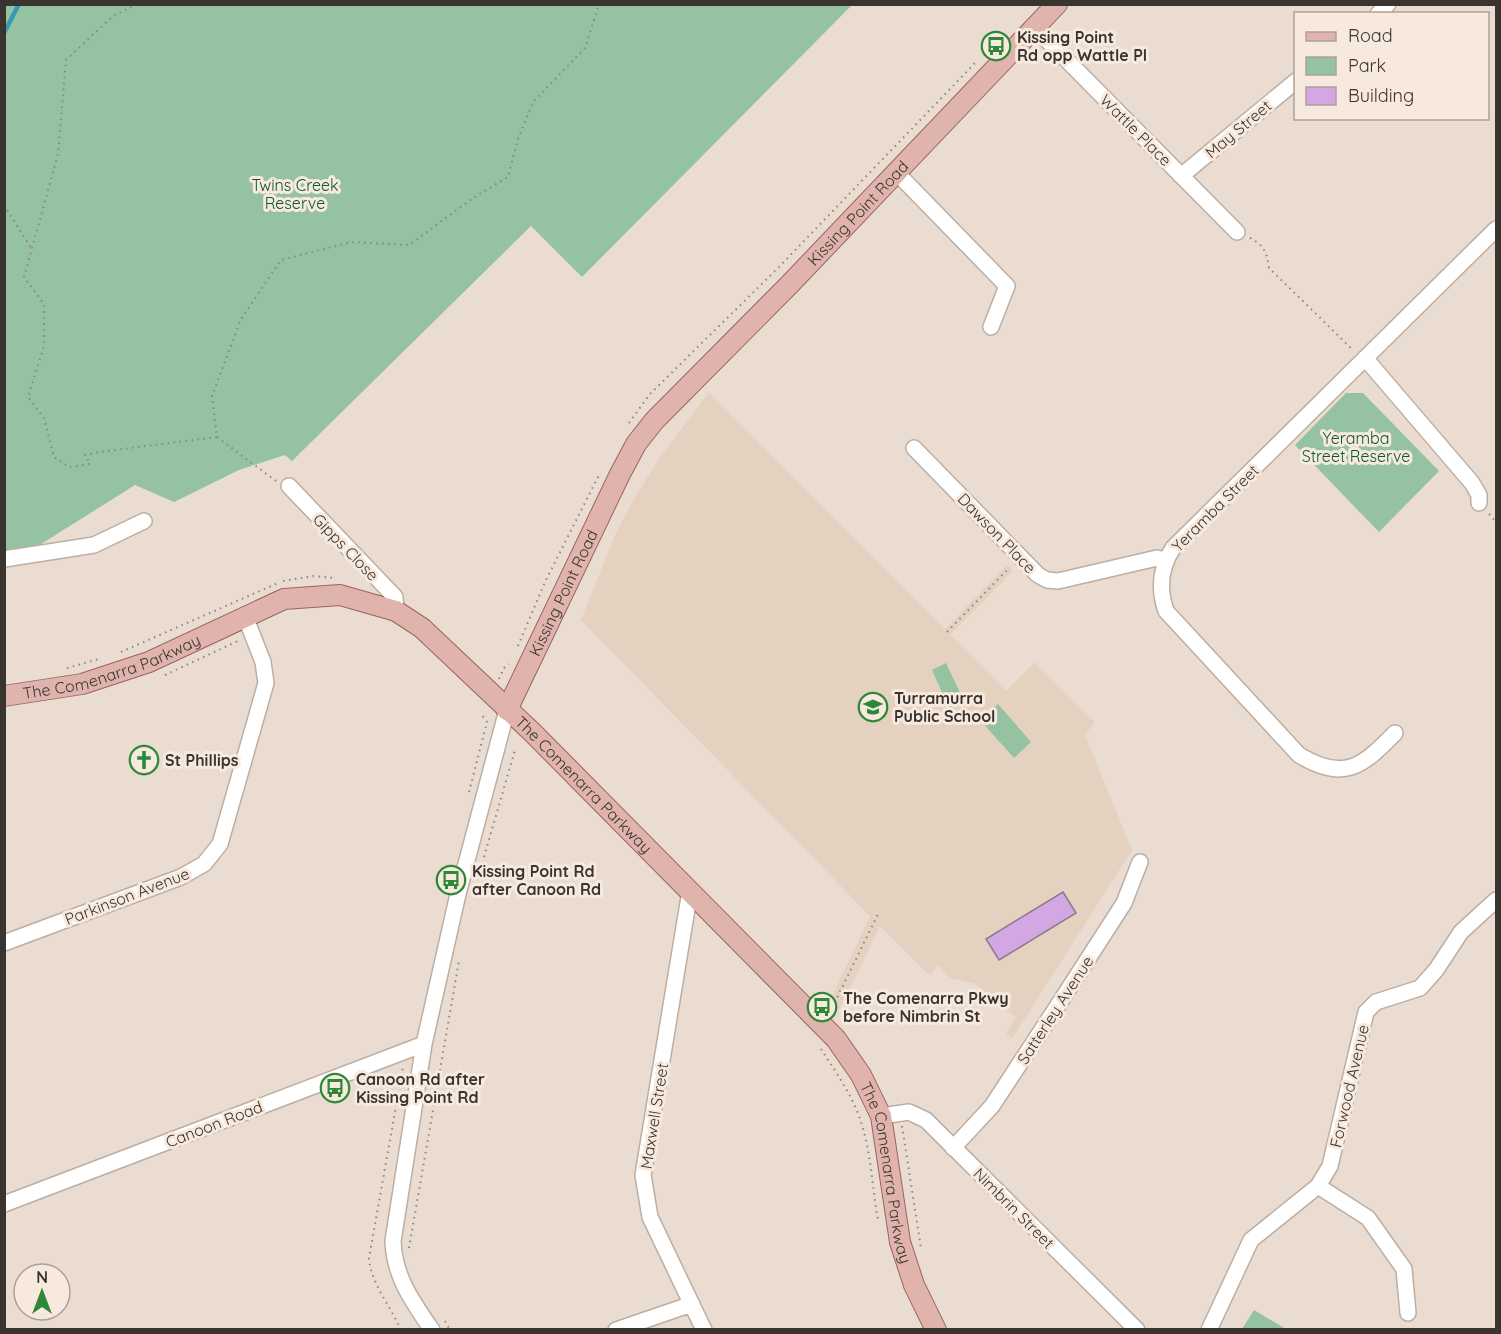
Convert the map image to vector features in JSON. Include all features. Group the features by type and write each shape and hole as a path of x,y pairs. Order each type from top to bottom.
{"main road":[{"name":"Kissing Point Road","path":"507,710 636,444 698,375 1036,29 1057,4"},
{"name":"The Comenarra Parkway","path":"4,696 103,678 148,662 284,599 319,595 360,599 396,611 422,628 690,891 836,1039 861,1075 881,1116 900,1242 914,1285 936,1329"}],"street":[{"name":"Wattle Place","path":"1036,29 1237,232"},
{"name":"May Street","path":"1181,176 1294,83"},
{"path":"896,172 1007,286 991,327"},
{"name":"Yeramba Street","path":"1395,733 1370,758 1355,767 1336,770 1319,767 1299,755 1166,611 1161,597 1161,580 1166,560 1173,548 1497,229"},
{"path":"1365,358 1479,499"},
{"name":"Dawson Place","path":"914,448 1038,575 1047,580 1058,581 1157,558 1166,560"},
{"name":"Gipps Close","path":"289,486 395,597 396,611"},
{"path":"4,559 94,545 144,521"},
{"name":"Parkinson Avenue","path":"4,943 181,877 195,871 213,856 225,828 266,683 263,662 245,616"},
{"name":"Kissing Point Road","path":"438,1325 400,1279 393,1259 393,1241 424,1044 458,894 507,710"},
{"name":"Satterley Avenue","path":"953,1148 992,1106 1058,1006 1124,903 1140,861"},
{"name":"Maxwell Street","path":"690,891 643,1175 650,1217 704,1329"},
{"name":"Forwood Avenue","path":"1209,1329 1251,1240 1317,1186 1330,1166 1341,1130 1357,1042 1366,1012 1376,1002 1420,988 1436,970 1461,932 1497,900"},
{"name":"Canoon Road","path":"4,1204 424,1044"},
{"name":"Nimbrin Street","path":"881,1116 901,1111 917,1114 1137,1329"},
{"path":"1317,1186 1368,1218 1404,1269 1408,1313"},
{"path":"616,1329 692,1304"}],"path":[{"path":"137,4 113,16 66,60 58,154 24,277 44,304 44,346 28,397 44,418 54,457 69,467 90,464 85,455 99,452 217,436"},
{"path":"289,486 277,482 248,462 217,436 212,396 241,319 281,260 351,242 409,245 473,198 508,177 518,139 533,102 585,48 599,4"},
{"path":"4,205 31,248"},
{"path":"1237,232 1260,243 1268,255 1269,268 1344,344 1365,358"},
{"path":"947,632 1009,568"},
{"path":"173,672 238,641"},
{"path":"482,865 515,750"},
{"path":"832,1008 879,912"},
{"path":"409,1253 459,958"},
{"path":"820,1048 848,1090 859,1118 866,1142 879,1223"},
{"path":"902,1123 921,1251"},
{"path":"438,1325 450,1329"}],"shaded area":[{"name":"Turramurra Public School","path":"709,392 945,629 1007,565 1013,571 950,635 1006,691 1035,662 1095,722 1085,735 1132,850 1012,1039 1006,1033 1016,1018 976,984 950,978 938,965 930,976 880,926 839,1010 830,1001 870,916 581,620 614,537 635,497 659,459"}],"green space":[{"name":"Twins Creek Reserve","path":"5,4 852,5 582,277 531,226 292,461 285,455 239,470 174,502 135,485 38,546 5,551"},
{"name":"Yeramba Street Reserve","path":"1346,393 1363,393 1439,471 1379,532 1295,445"},
{"path":"946,663 964,701 949,708 932,670"},
{"path":"998,704 1031,742 1014,758 980,720"},
{"path":"1254,1310 1286,1329 1242,1329"}],"building":[{"path":"1063,892 1076,913 999,960 986,939"}],"waterway":[{"path":"4,33 19,4"}],"place":[{"name":"Kissing Point Rd opp Wattle Pl","path":"996,46"},
{"name":"Turramurra Public School","path":"873,707"},
{"name":"St Phillips","path":"144,760"},
{"name":"Kissing Point Rd after Canoon Rd","path":"451,880"},
{"name":"The Comenarra Pkwy before Nimbrin St","path":"822,1007"},
{"name":"Canoon Rd after Kissing Point Rd","path":"335,1088"}]}
